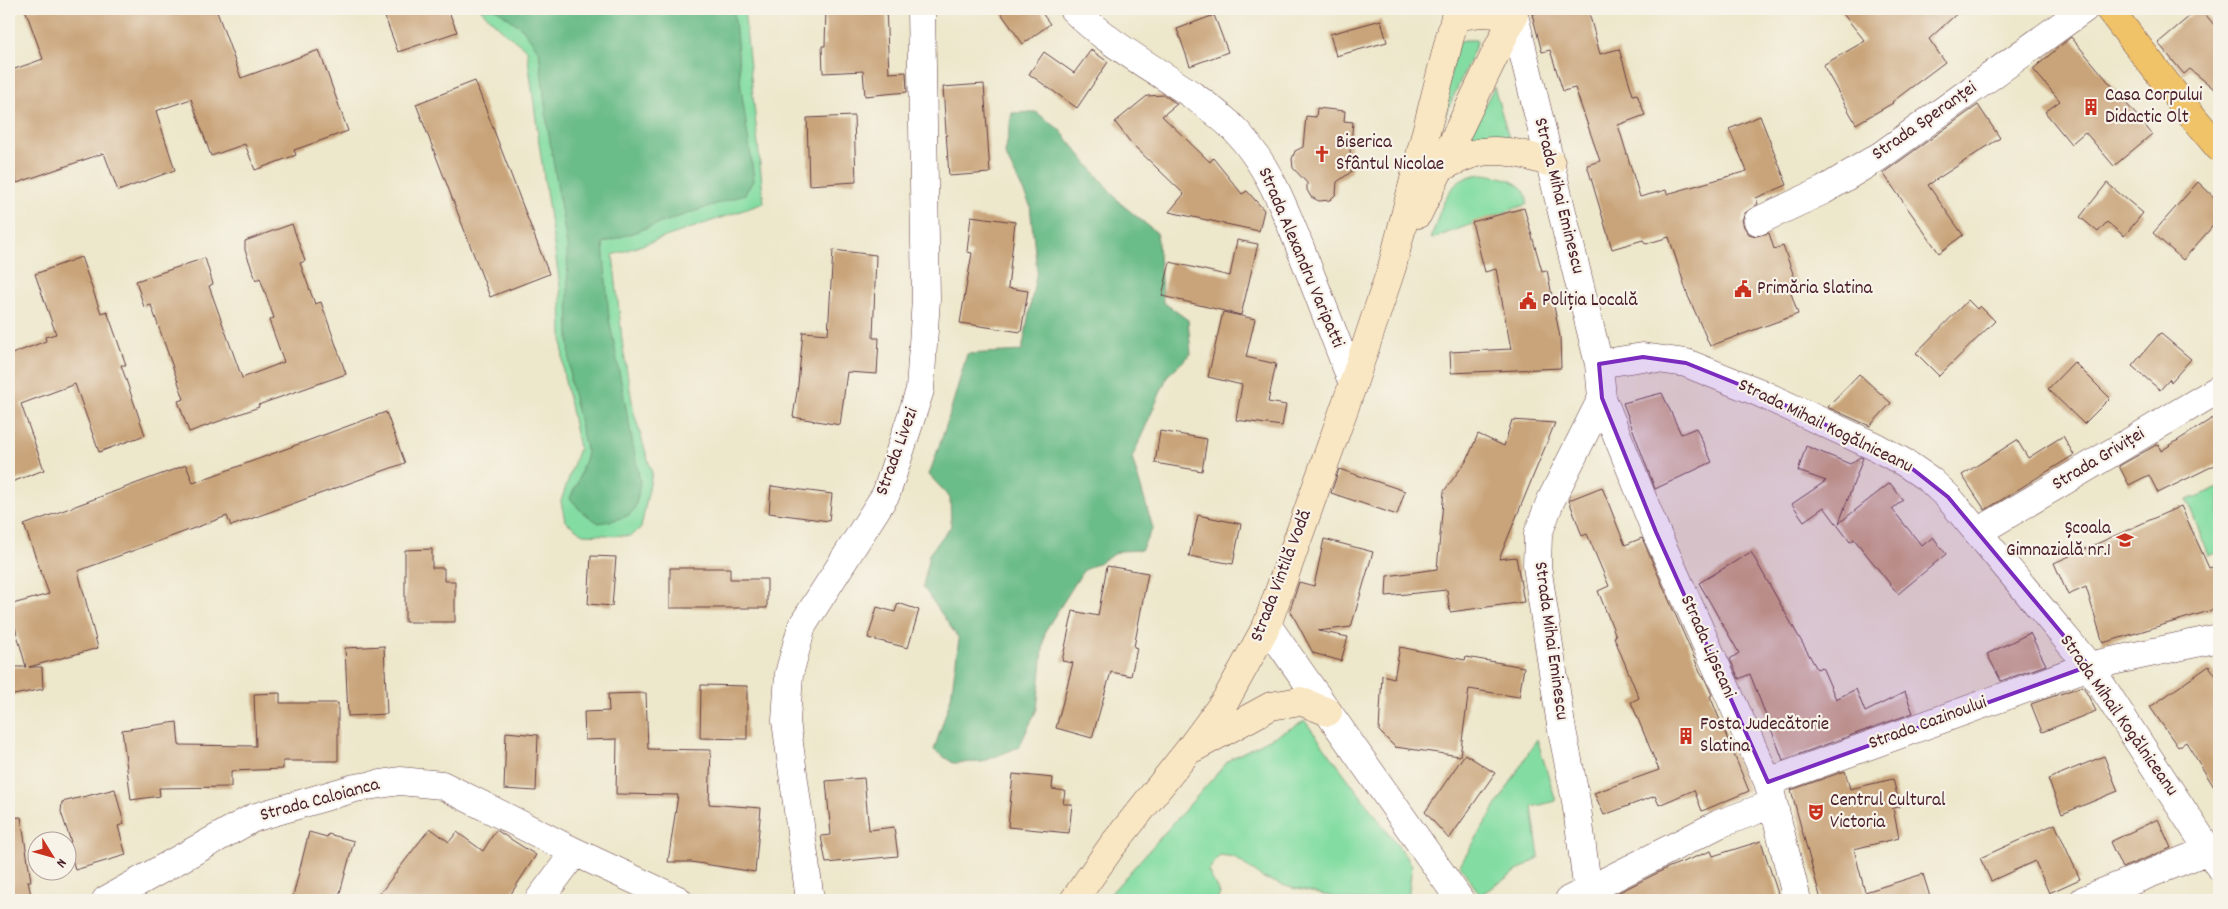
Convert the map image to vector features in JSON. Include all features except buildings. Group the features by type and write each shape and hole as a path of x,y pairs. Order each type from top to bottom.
{"main road":[{"path":"2109,9 2187,110 2219,148"},
{"name":"Strada Vintilă Vodă","path":"1392,267 1513,12"},
{"path":"1456,13 1513,12"},
{"name":"Strada Vintilă Vodă","path":"1074,900 1112,846 1188,751 1227,698 1266,624 1353,384 1392,267 1456,13"},
{"path":"1440,168 1474,153 1498,151 1523,154 1551,163"},
{"path":"1188,751 1271,706 1300,701 1328,712"}],"street":[{"name":"Strada Livezi","path":"810,900 786,721 789,674 802,626 886,494 920,390 926,299 921,9"},
{"name":"Strada Alexandru Varipatti","path":"1074,9 1085,21 1228,123 1251,147 1267,172 1295,236 1353,384"},
{"name":"Strada Speranței","path":"1758,221 1824,190 1880,156 2084,9"},
{"name":"Strada Mihai Eminescu","path":"1513,12 1599,364 1602,398 1550,502 1538,534 1537,566 1576,801 1582,897"},
{"name":"Strada Mihail Kogălniceanu","path":"1599,364 1643,357 1686,363 1758,392 1905,463 1930,480 1948,497 1978,532 2089,666 2214,858"},
{"name":"Strada Griviței","path":"1978,532 2219,389"},
{"name":"Strada Lipscani","path":"1602,398 1656,532 1770,793 1797,900"},
{"path":"1266,624 1460,900"},
{"name":"Strada Cazinoului","path":"1582,897 1719,824 1770,793 1805,768 2089,666 2219,638"},
{"name":"Strada Caloianca","path":"106,900 253,818 355,788 400,781 442,785 574,852 678,900"},
{"path":"539,900 574,852"},
{"path":"2084,900 2214,858"}],"highlighted area":[{"path":"1643,357 1686,363 1758,392 1905,463 1948,497 2089,666 1768,782 1656,532 1602,398 1599,364"}],"green space":[{"path":"480,9 744,9 764,203 613,255 623,348 634,413 652,473 641,528 630,536 583,534 565,521 561,501 579,448 563,371 561,293 527,50 504,32"},
{"path":"496,9 734,9 741,88 754,179 745,194 603,243 609,318 640,482 634,509 631,513 620,519 599,523 582,512 570,498 577,484 587,453 570,381 567,245 548,130 539,51 522,28"},
{"path":"1476,40 1477,43 1437,134 1458,42"},
{"path":"1494,87 1512,148 1465,144"},
{"path":"1036,112 1059,129 1120,203 1157,233 1163,302 1188,320 1191,354 1168,375 1132,458 1153,528 1141,550 1120,551 1083,571 1045,631 1037,709 1019,747 982,762 953,763 934,750 951,697 959,639 923,587 929,554 951,526 950,497 929,475 947,423 967,354 1022,351 1037,270 1030,205 1005,154 1012,113"},
{"path":"1484,174 1498,176 1518,185 1526,196 1527,204 1431,239 1442,205 1453,187 1471,176"},
{"path":"2219,488 2219,552 2209,556 2187,500"},
{"path":"1305,721 1412,865 1408,900 1347,900 1288,887 1263,878 1234,857 1220,855 1208,871 1220,894 1217,900 1105,900 1230,759"},
{"path":"1537,739 1556,801 1532,807 1539,857 1480,895 1460,865"}],"place":[{"name":"Casa Corpului Didactic Olt","path":"2091,107"},
{"name":"Biserica Sfântul Nicolae","path":"1322,154"},
{"name":"Primăria Slatina","path":"1743,289"},
{"name":"Poliția Locală","path":"1528,301"},
{"name":"Școala Gimnazială nr.1","path":"2125,540"},
{"name":"Fosta Judecătorie Slatina","path":"1686,736"},
{"name":"Centrul Cultural Victoria","path":"1816,812"}]}
